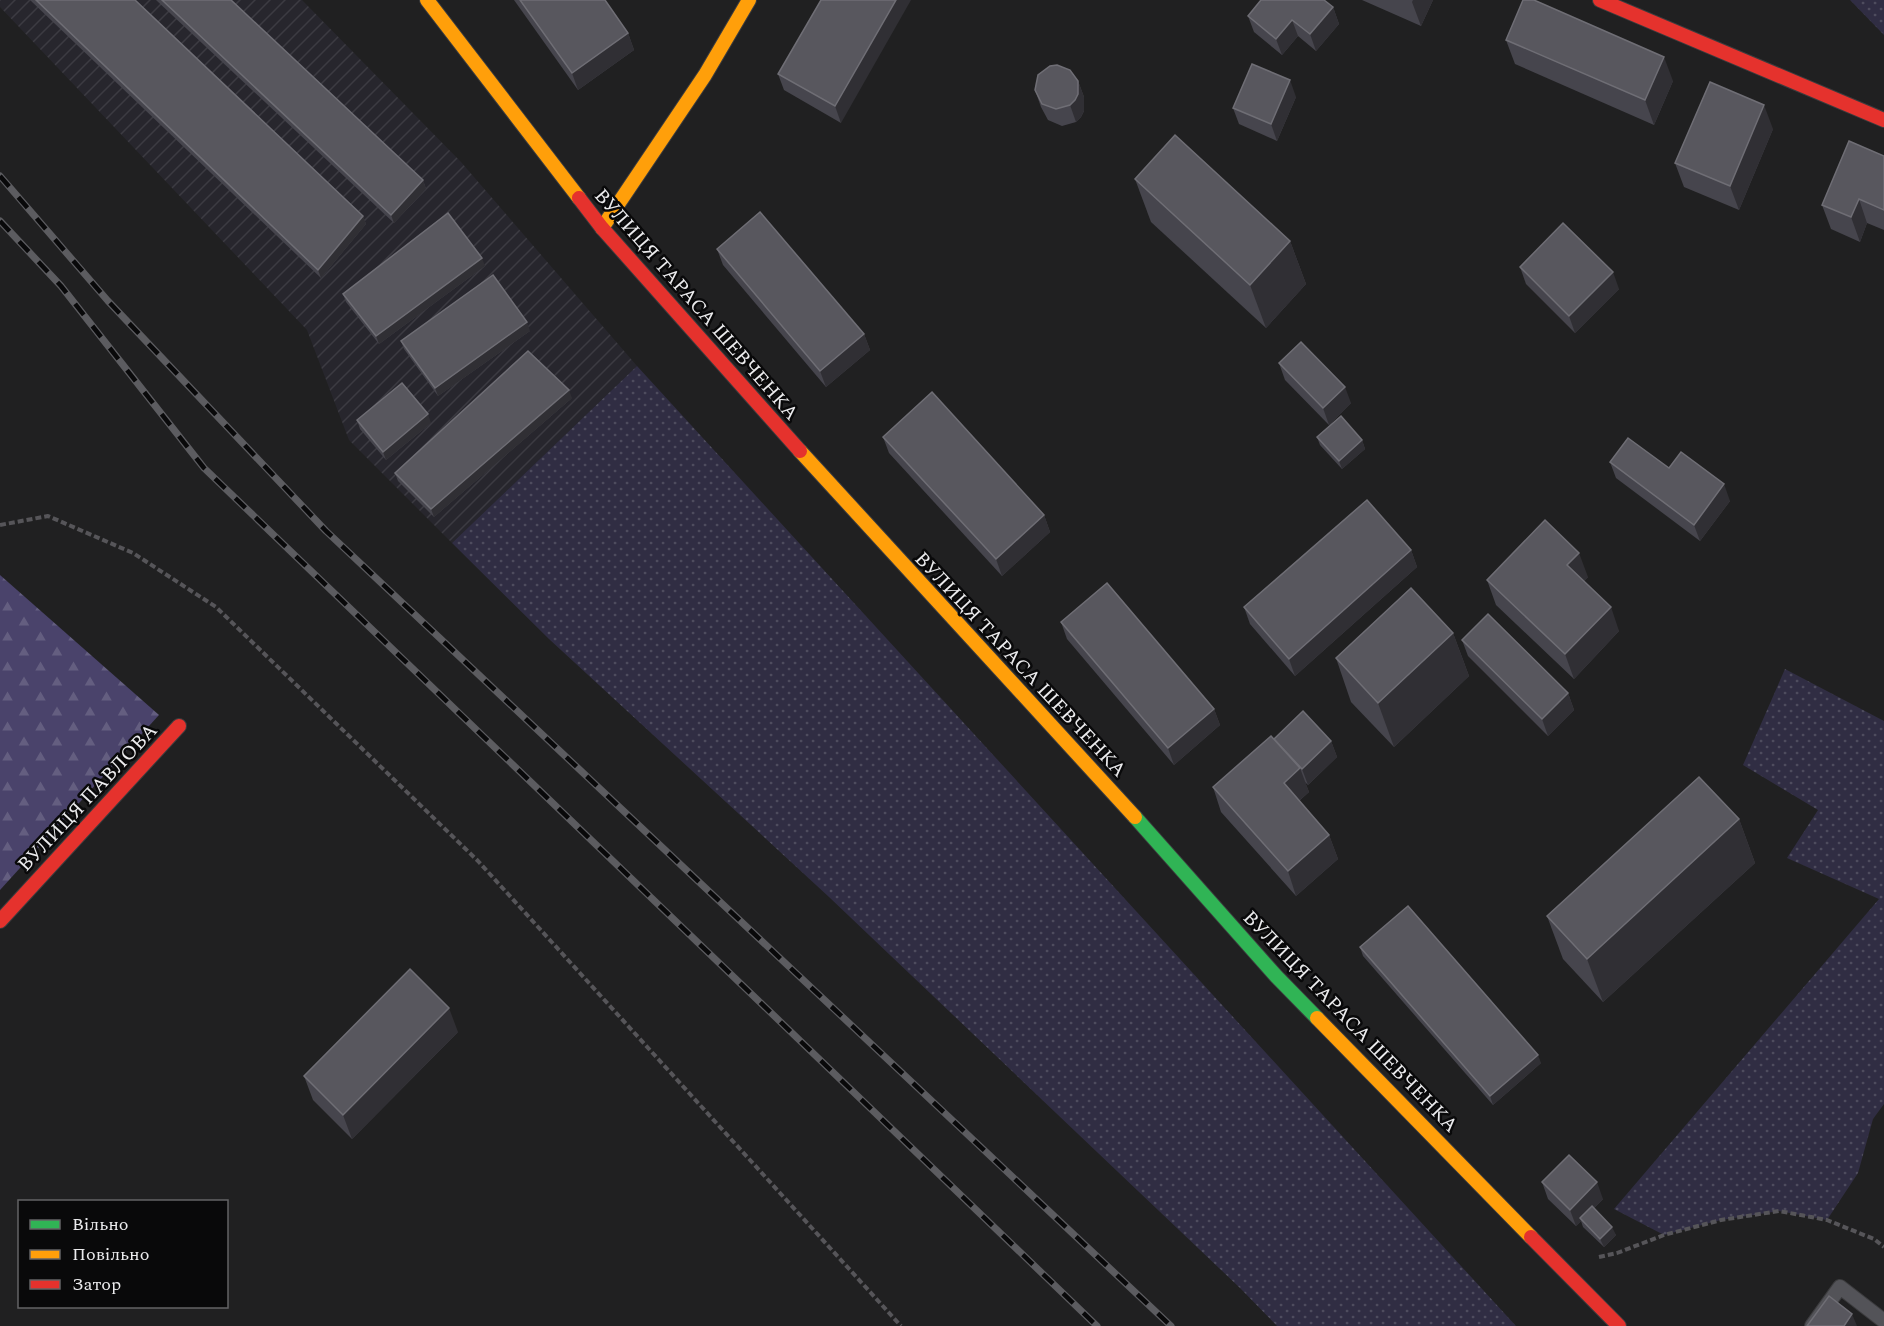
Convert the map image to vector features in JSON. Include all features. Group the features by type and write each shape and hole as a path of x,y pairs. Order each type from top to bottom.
{"main road":[{"name":"ВУЛИЦЯ ТАРАСА ШЕВЧЕНКА","path":"427,0 602,228 820,474 1135,817 1276,976 1620,1326"},
{"path":"602,228 705,75 749,0"},
{"path":"1600,0 1884,120"},
{"name":"ВУЛИЦЯ ПАВЛОВА","path":"0,921 179,726"}],"lane":[{"path":"1812,1326 1840,1287 1884,1321"}],"path":[{"path":"0,525 48,516 133,553 216,607 478,861 901,1326"},
{"path":"1561,1267 1617,1253 1664,1235 1721,1220 1779,1211 1827,1220 1874,1239 1884,1247"}],"shaded area":[{"path":"0,0 302,0 461,162 637,366 452,543 349,440 307,330 0,7"},
{"path":"1850,0 1884,0 1884,35"},
{"path":"637,366 1516,1326 1277,1326 1240,1288 829,897 549,639 452,543"},
{"path":"1785,669 1884,721 1884,1104 1873,1119 1858,1173 1827,1220 1779,1211 1721,1220 1664,1235 1614,1209 1879,899 1787,858 1818,810 1743,765"}],"green space":[{"path":"0,575 159,715 0,890"}],"building":[{"path":"36,0 135,0 363,216 318,270"},
{"path":"162,0 231,0 423,180 391,215"},
{"path":"520,0 605,0 628,33 572,73"},
{"path":"821,0 896,0 835,106 778,74"},
{"path":"1261,0 1324,0 1333,7 1310,34 1292,20 1276,39 1248,16"},
{"path":"1523,0 1534,0 1664,57 1645,100 1506,40"},
{"path":"1252,64 1290,80 1271,124 1233,108"},
{"path":"1057,65 1070,70 1078,81 1078,94 1070,105 1056,109 1042,104 1035,90 1038,75 1050,66"},
{"path":"1710,82 1764,105 1730,186 1675,163"},
{"path":"1175,135 1290,241 1250,285 1135,179"},
{"path":"1849,141 1884,156 1884,210 1859,199 1851,217 1822,205"},
{"path":"760,212 864,334 820,371 717,249"},
{"path":"448,213 482,258 376,336 343,294"},
{"path":"1563,223 1613,272 1569,316 1520,267"},
{"path":"493,275 527,322 435,388 401,341"},
{"path":"1301,342 1345,387 1323,408 1279,363"},
{"path":"528,351 569,390 431,509 395,473"},
{"path":"402,383 428,414 383,452 357,420"},
{"path":"932,392 1044,515 996,559 883,437"},
{"path":"1341,416 1362,440 1339,461 1317,437"},
{"path":"1628,438 1669,468 1681,452 1724,484 1694,525 1610,462"},
{"path":"1367,500 1411,550 1289,659 1244,607"},
{"path":"1545,520 1579,553 1567,565 1611,607 1565,654 1487,580"},
{"path":"1107,583 1214,709 1168,748 1061,622"},
{"path":"1411,588 1453,633 1378,703 1336,658"},
{"path":"1488,614 1568,693 1542,719 1462,640"},
{"path":"1303,711 1331,741 1302,769 1274,739"},
{"path":"1271,736 1300,768 1284,783 1329,835 1288,871 1213,787"},
{"path":"1699,777 1739,819 1587,959 1547,916"},
{"path":"1408,906 1538,1055 1490,1096 1360,947"},
{"path":"410,969 449,1008 343,1115 304,1076"},
{"path":"1569,1155 1597,1182 1570,1210 1542,1182"},
{"path":"1592,1206 1612,1227 1600,1239 1580,1218"},
{"path":"1829,1296 1852,1314 1844,1326 1807,1326"}],"railway":[{"path":"0,176 108,301 326,531 1171,1326"},
{"path":"0,221 61,286 204,468 1097,1326"}],"traffic: fast":[{"path":"1135,817 1276,976 1317,1018"}],"traffic: slow":[{"path":"427,0 579,198"},
{"path":"602,228 705,75 749,0"},
{"path":"800,451 1135,817"},
{"path":"1317,1018 1531,1237"}],"traffic: jam":[{"path":"1600,0 1884,120"},
{"path":"579,198 602,228 800,451"},
{"path":"0,921 179,726"},
{"path":"1531,1237 1619,1326"}]}
